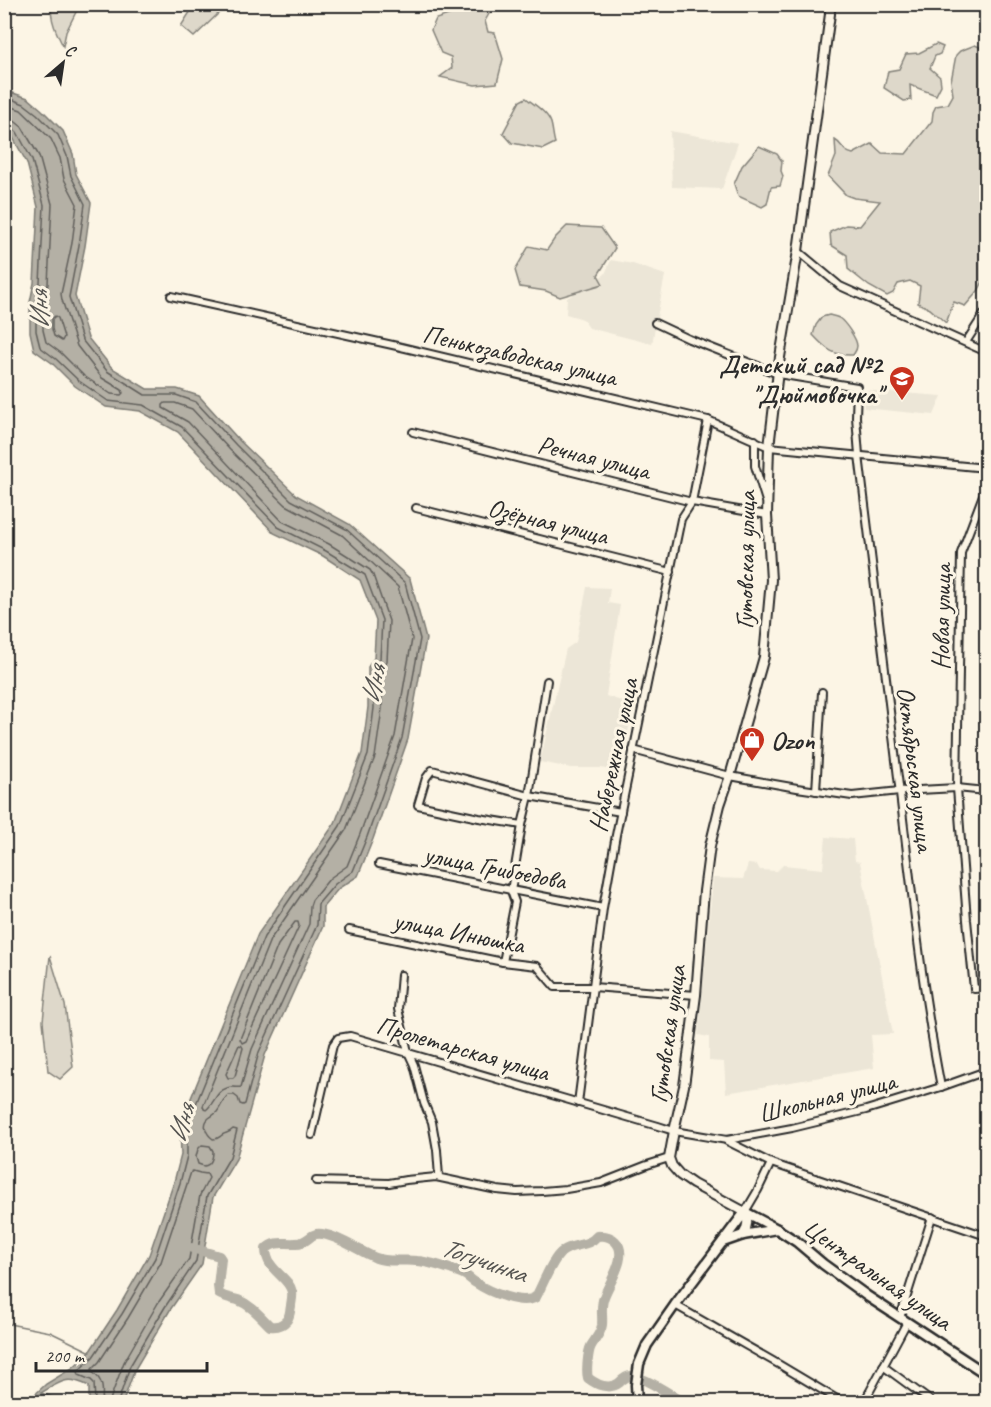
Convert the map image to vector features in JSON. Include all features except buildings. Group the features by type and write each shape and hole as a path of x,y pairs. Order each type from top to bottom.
{"main road":[{"name":"Центральная улица","path":"745,1212 777,1229 867,1296 987,1374"},
{"path":"743,1235 748,1224 745,1212"},
{"path":"636,1402 639,1364 647,1345 745,1212"},
{"path":"722,1242 743,1235 777,1229"}],"street":[{"name":"Гутовская улица","path":"669,1158 684,1086 696,995 710,846 764,657 771,580 767,515 769,447 816,126 830,4"},
{"path":"798,251 840,286 987,352"},
{"name":"Пенькозаводская улица","path":"171,296 397,346 708,420 769,447 987,468"},
{"path":"966,342 987,310"},
{"path":"655,323 778,374 857,387 855,417 858,455"},
{"name":"Набережная улица","path":"578,1102 603,908 621,812 681,519 692,502 708,420"},
{"name":"Речная улица","path":"413,432 692,502 767,515"},
{"path":"755,440 755,466 767,505"},
{"name":"Октябрьская улица","path":"858,455 915,923 941,1087"},
{"name":"Новая улица","path":"987,487 961,553 957,788 974,989 987,988"},
{"name":"Озёрная улица","path":"416,508 671,572"},
{"path":"503,962 515,902 511,891 547,681"},
{"path":"816,791 822,693"},
{"path":"633,750 730,776 852,796 957,788 987,791"},
{"path":"522,825 478,819 418,805 426,778 432,770 529,796 621,812"},
{"name":"улица Грибоедова","path":"379,864 603,908"},
{"name":"улица Инюшка","path":"349,930 503,962 537,966 555,987 593,987 696,995"},
{"name":"улица Инюшка","path":"401,975 398,1009 408,1052 432,1122 439,1177"},
{"name":"Пролетарская улица","path":"312,1135 333,1045 338,1038 350,1035 674,1131"},
{"name":"Школьная улица","path":"674,1131 726,1140 792,1128 866,1110 987,1071"},
{"path":"726,1140 771,1163 987,1236"},
{"path":"316,1181 388,1183 439,1177 496,1190 550,1191 601,1183 669,1158 672,1166 680,1175 745,1212 771,1163"},
{"path":"864,1402 903,1320 932,1217"},
{"path":"675,1305 842,1402"},
{"path":"883,1366 932,1402"}],"shaded area":[{"path":"52,5 75,5 77,10 66,32 63,46 53,21"},
{"path":"197,5 231,5 194,37 181,26"},
{"path":"470,5 494,5 485,21 488,32 495,33 503,59 497,83 475,85 440,77 452,68 451,57 441,53 431,30 436,19 470,8"},
{"path":"936,44 943,47 940,54 935,56 930,68 940,77 941,85 936,95 910,85 911,100 904,101 884,88 888,71 899,69 906,54 919,53"},
{"path":"975,45 986,50 986,280 965,306 954,302 946,323 930,309 918,303 920,286 910,281 898,284 893,293 887,296 869,286 848,269 847,255 831,245 830,232 846,225 860,226 880,201 846,195 828,176 836,156 835,140 846,151 853,154 872,144 882,153 906,154 932,121 936,106 948,104 953,95 951,81 956,55"},
{"path":"526,98 544,112 551,123 555,143 543,149 512,143 503,133 520,101"},
{"path":"670,131 738,143 722,189 672,187"},
{"path":"759,146 777,154 782,161 783,176 780,186 771,187 767,204 762,207 738,196 734,184 742,166"},
{"path":"567,226 601,228 615,248 598,275 603,284 560,297 546,291 520,287 515,270 529,246 547,250"},
{"path":"611,260 633,264 665,275 652,344 589,328 583,319 566,314 567,298 605,274"},
{"path":"829,315 838,317 853,335 857,346 853,355 830,351 813,335 822,317"},
{"name":"Детский сад №2 \"Дюймовочка\"","path":"863,390 942,396 934,415 864,408"},
{"path":"587,587 610,588 608,603 620,605 606,696 634,705 619,772 601,768 571,768 540,762 566,649 576,642"},
{"path":"826,837 853,839 855,861 860,862 893,1034 871,1035 874,1068 726,1093 724,1062 709,1061 709,1037 698,1035 713,878 743,879 748,864 757,865 760,870 777,871 783,865 823,869"},
{"path":"50,956 65,1005 73,1067 60,1079 48,1071 43,1021"}],"water":[{"name":"Иня","path":"4,90 28,98 63,131 73,154 76,174 91,203 75,296 88,338 112,368 147,389 177,389 199,396 240,441 296,495 349,524 410,579 426,639 408,739 373,839 358,876 339,888 323,907 323,926 265,1055 236,1159 213,1197 202,1264 170,1310 135,1369 123,1402 89,1402 89,1386 69,1380 41,1393 52,1397 54,1402 27,1402 46,1384 71,1369 88,1354 149,1255 181,1155 180,1125 258,934 335,823 362,753 368,707 368,667 374,658 376,621 360,580 323,556 274,533 178,432 140,411 106,407 75,386 52,363 34,350 30,332 30,302 34,283 38,207 27,163 12,136 5,129"}],"waterway":[{"name":"Тогучинка","path":"192,1248 219,1256 221,1259 219,1294 243,1302 270,1326 275,1326 281,1325 288,1318 292,1296 290,1286 273,1268 267,1257 266,1249 277,1243 300,1243 313,1235 322,1234 381,1259 423,1262 445,1267 463,1274 497,1294 523,1300 536,1297 559,1254 589,1242 597,1236 607,1236 615,1241 620,1254 617,1269 603,1301 601,1328 589,1353 588,1378 599,1385 607,1386 615,1385 627,1377 636,1377 683,1402"},
{"path":"4,1323 50,1332 91,1352"}],"place":[{"name":"Детский сад №2 \"Дюймовочка\"","path":"902,402"},
{"name":"Ozon","path":"752,763"}]}
